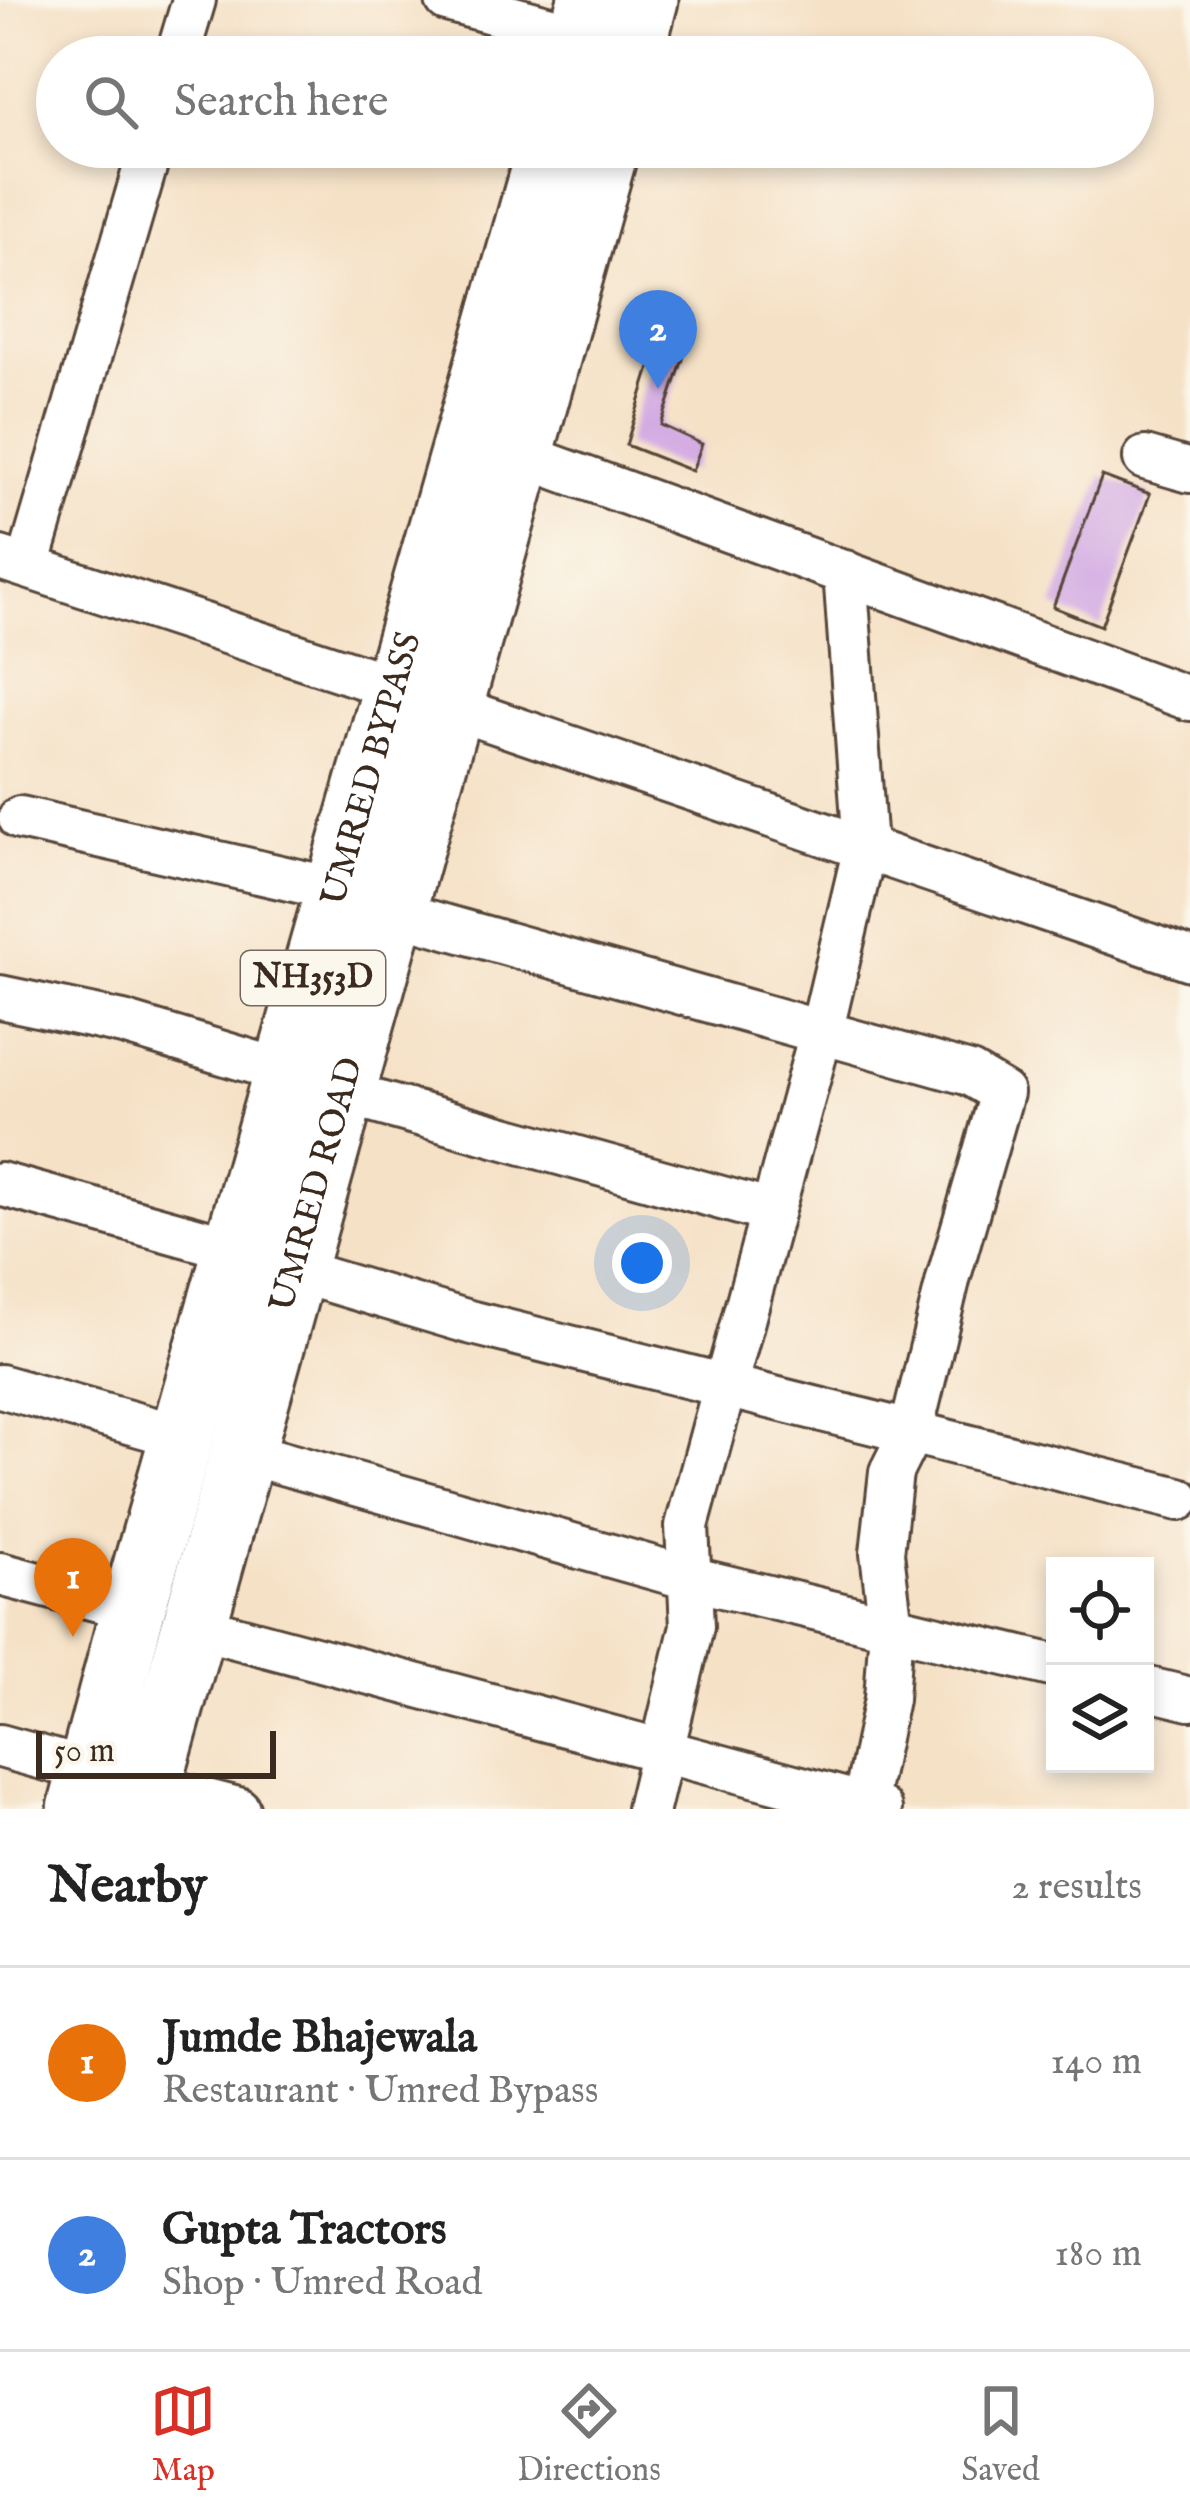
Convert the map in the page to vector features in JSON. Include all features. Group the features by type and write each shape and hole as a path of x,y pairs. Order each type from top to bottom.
{"highway":[{"path":"597,36 646,0"},
{"name":"UMRED BYPASS","path":"424,697 544,168"},
{"name":"UMRED ROAD","path":"116,1794 194,1626 294,1270 315,1082 424,697 521,455 601,168"},
{"name":"NH353D","path":"116,1794 133,1609 235,1250 315,1082"}],"street":[{"path":"183,36 194,0"},
{"path":"448,0 586,36"},
{"path":"144,168 14,562 1190,959"},
{"path":"521,455 1190,699"},
{"path":"1145,458 1190,471"},
{"path":"648,1809 692,1626 687,1526 866,847 845,572"},
{"path":"20,818 366,901 970,1074 1002,1093 949,1276 911,1432 891,1472 882,1553 891,1627 872,1807 194,1626"},
{"path":"0,997 123,1023 772,1212"},
{"path":"0,1184 235,1250"},
{"path":"294,1270 723,1388 1179,1499"},
{"path":"0,1386 182,1437"},
{"path":"242,1452 689,1578 1051,1665"},
{"path":"0,1574 133,1609"},
{"path":"1154,1690 1190,1699"},
{"path":"0,1746 116,1794 238,1809"}],"building":[{"path":"658,342 685,353 661,425 702,444 692,471 626,445"},
{"path":"1102,476 1150,494 1101,626 1053,607"}],"place":[{"name":"Gupta Tractors","path":"658,389"},
{"name":"Jumde Bhajewala","path":"73,1637"}]}
